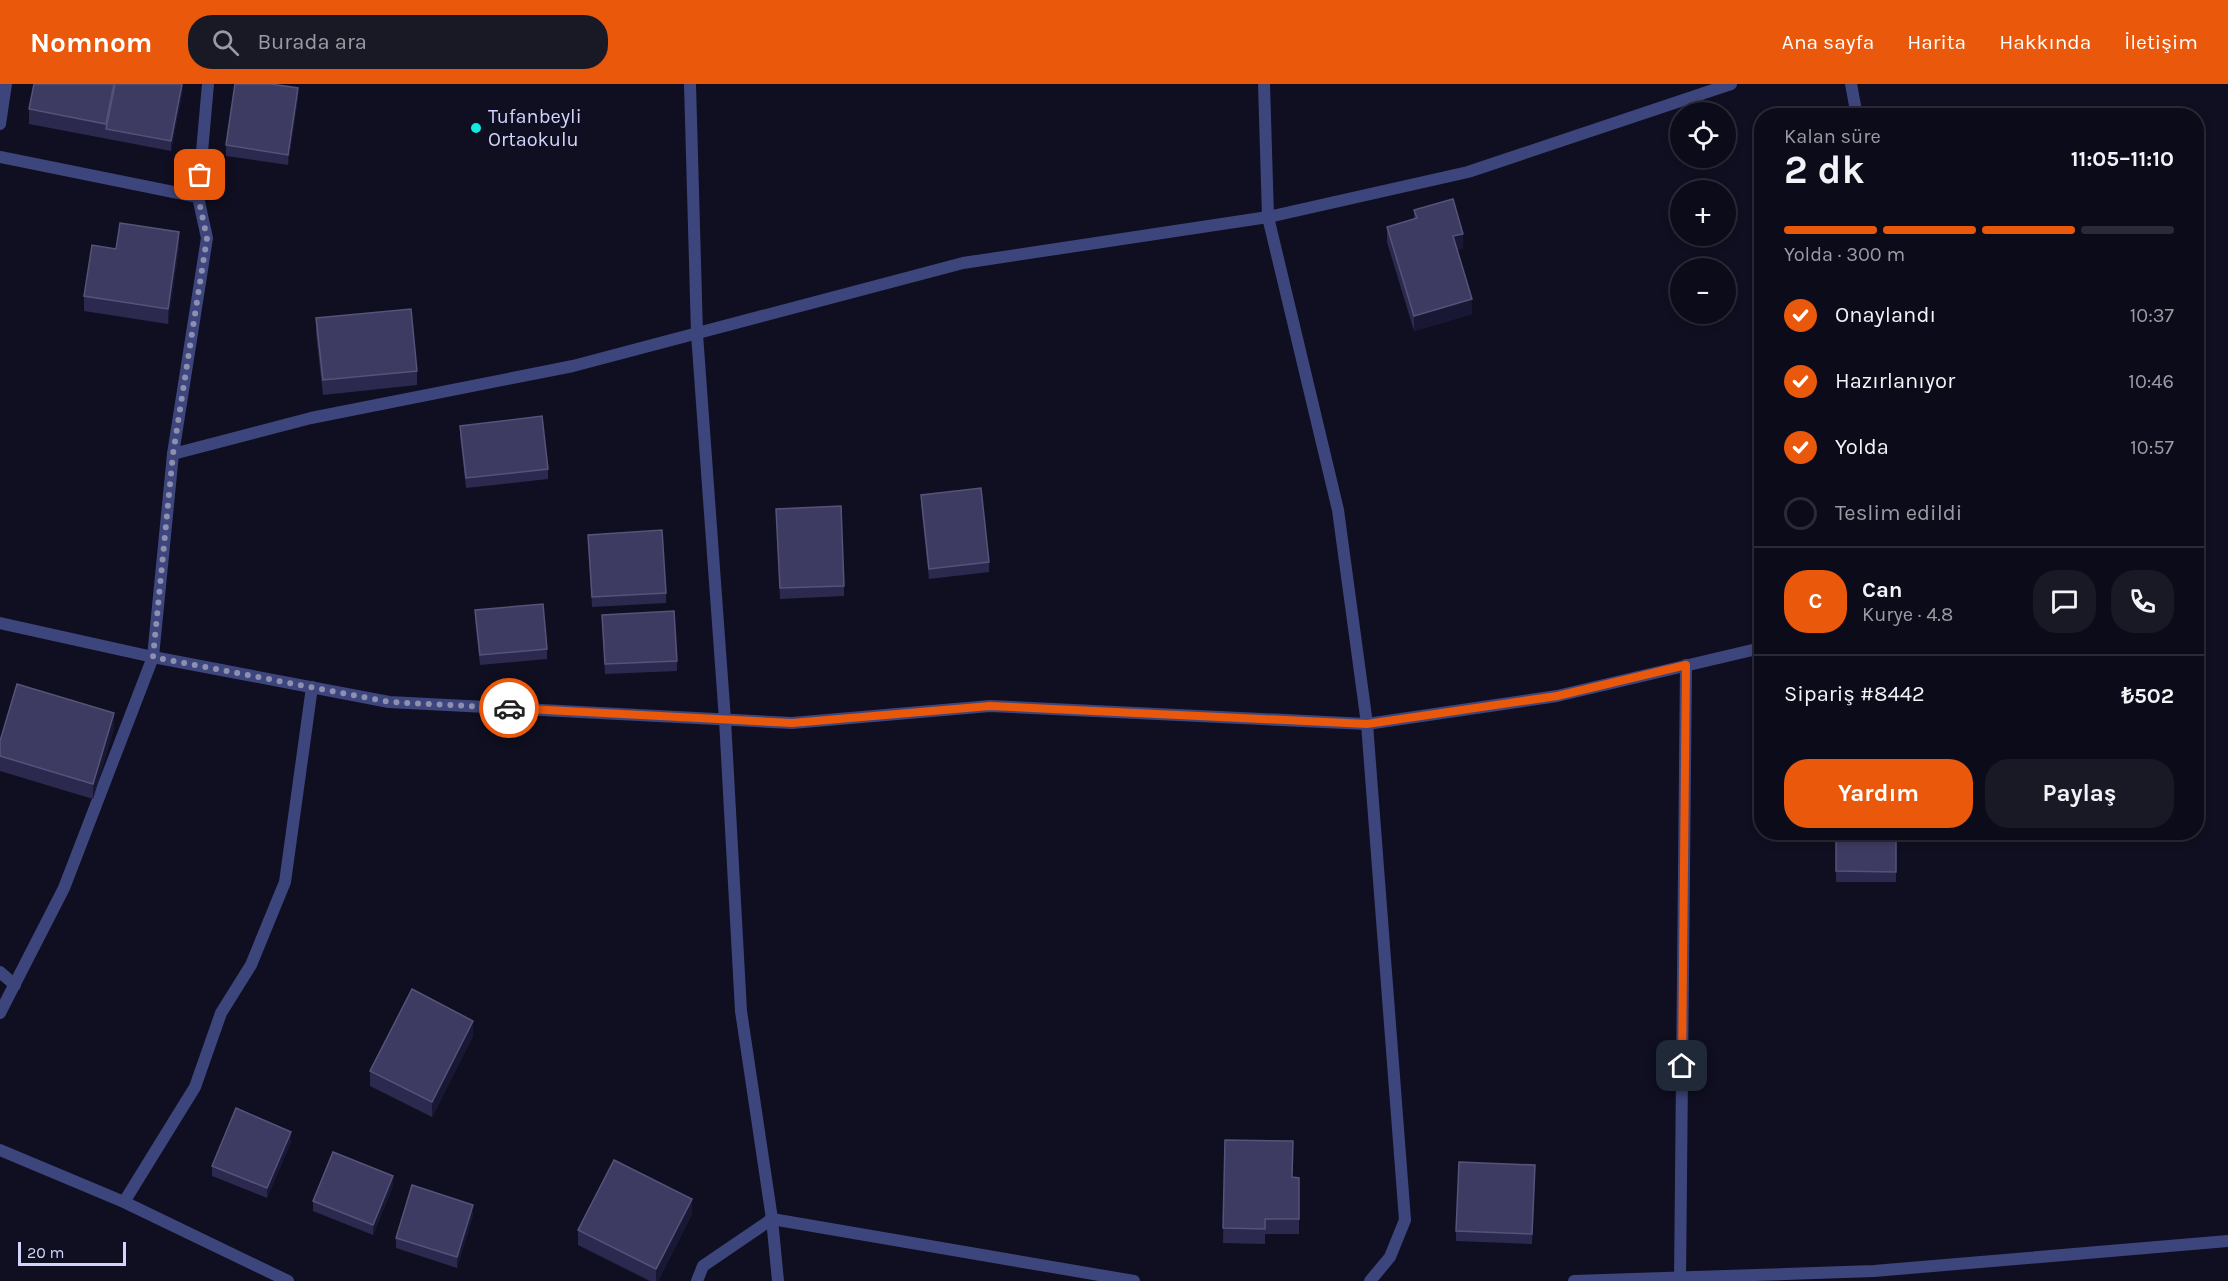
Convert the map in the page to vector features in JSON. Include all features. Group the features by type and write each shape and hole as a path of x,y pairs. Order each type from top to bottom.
{"street":[{"path":"0,124 6,84"},
{"path":"0,1013 64,888 153,657 173,454 207,238 198,197 208,84"},
{"path":"690,84 697,334 725,720 741,1011 772,1219 778,1281"},
{"path":"1264,84 1268,218 1338,510 1367,724 1405,1220 1390,1257 1370,1281"},
{"path":"173,454 311,418 573,366 963,263 1268,218 1468,172 1731,84"},
{"path":"1851,84 1856,108"},
{"path":"0,157 198,197"},
{"path":"0,623 153,657 389,702 792,723 990,706 1367,724 1557,696 1754,650"},
{"path":"1680,1279 1686,665"},
{"path":"124,1202 195,1087 221,1013 251,965 285,882 312,687"},
{"path":"0,972 15,985"},
{"path":"0,1150 124,1202 288,1281"},
{"path":"697,1281 703,1266 772,1219 1134,1281"},
{"path":"1574,1281 1874,1271 2228,1241"}],"building":[{"path":"34,84 114,84 106,124 29,109"},
{"path":"115,84 182,84 171,141 106,129"},
{"path":"235,84 271,84 298,88 288,155 226,145"},
{"path":"1453,199 1463,234 1453,236 1472,299 1414,316 1387,227 1417,218 1414,210"},
{"path":"120,223 179,232 168,309 84,296 92,245 116,249"},
{"path":"411,309 417,371 323,380 316,318"},
{"path":"542,416 548,469 466,478 460,426"},
{"path":"981,488 989,562 929,569 921,495"},
{"path":"841,506 844,586 780,588 776,509"},
{"path":"662,530 666,593 592,597 588,535"},
{"path":"543,604 547,649 480,655 475,610"},
{"path":"674,611 677,661 605,664 602,615"},
{"path":"17,684 114,713 93,784 0,756 0,741"},
{"path":"1836,840 1896,840 1896,872 1836,871"},
{"path":"412,989 473,1021 432,1102 370,1071"},
{"path":"236,1108 291,1132 267,1188 212,1166"},
{"path":"1225,1140 1293,1141 1292,1177 1299,1178 1299,1219 1265,1219 1265,1229 1223,1228"},
{"path":"333,1152 393,1176 373,1225 313,1201"},
{"path":"614,1160 692,1199 656,1269 578,1230"},
{"path":"1459,1162 1535,1165 1532,1234 1456,1231"},
{"path":"412,1185 473,1205 457,1257 396,1238"}],"way so far":[{"path":"200,175 198,197 207,238 173,454 153,657 389,702 509,708"}],"place":[{"name":"Tufanbeyli Ortaokulu","path":"476,128"}],"route":[{"path":"509,708 792,723 990,706 1367,724 1557,696 1686,665 1682,1066"}]}
